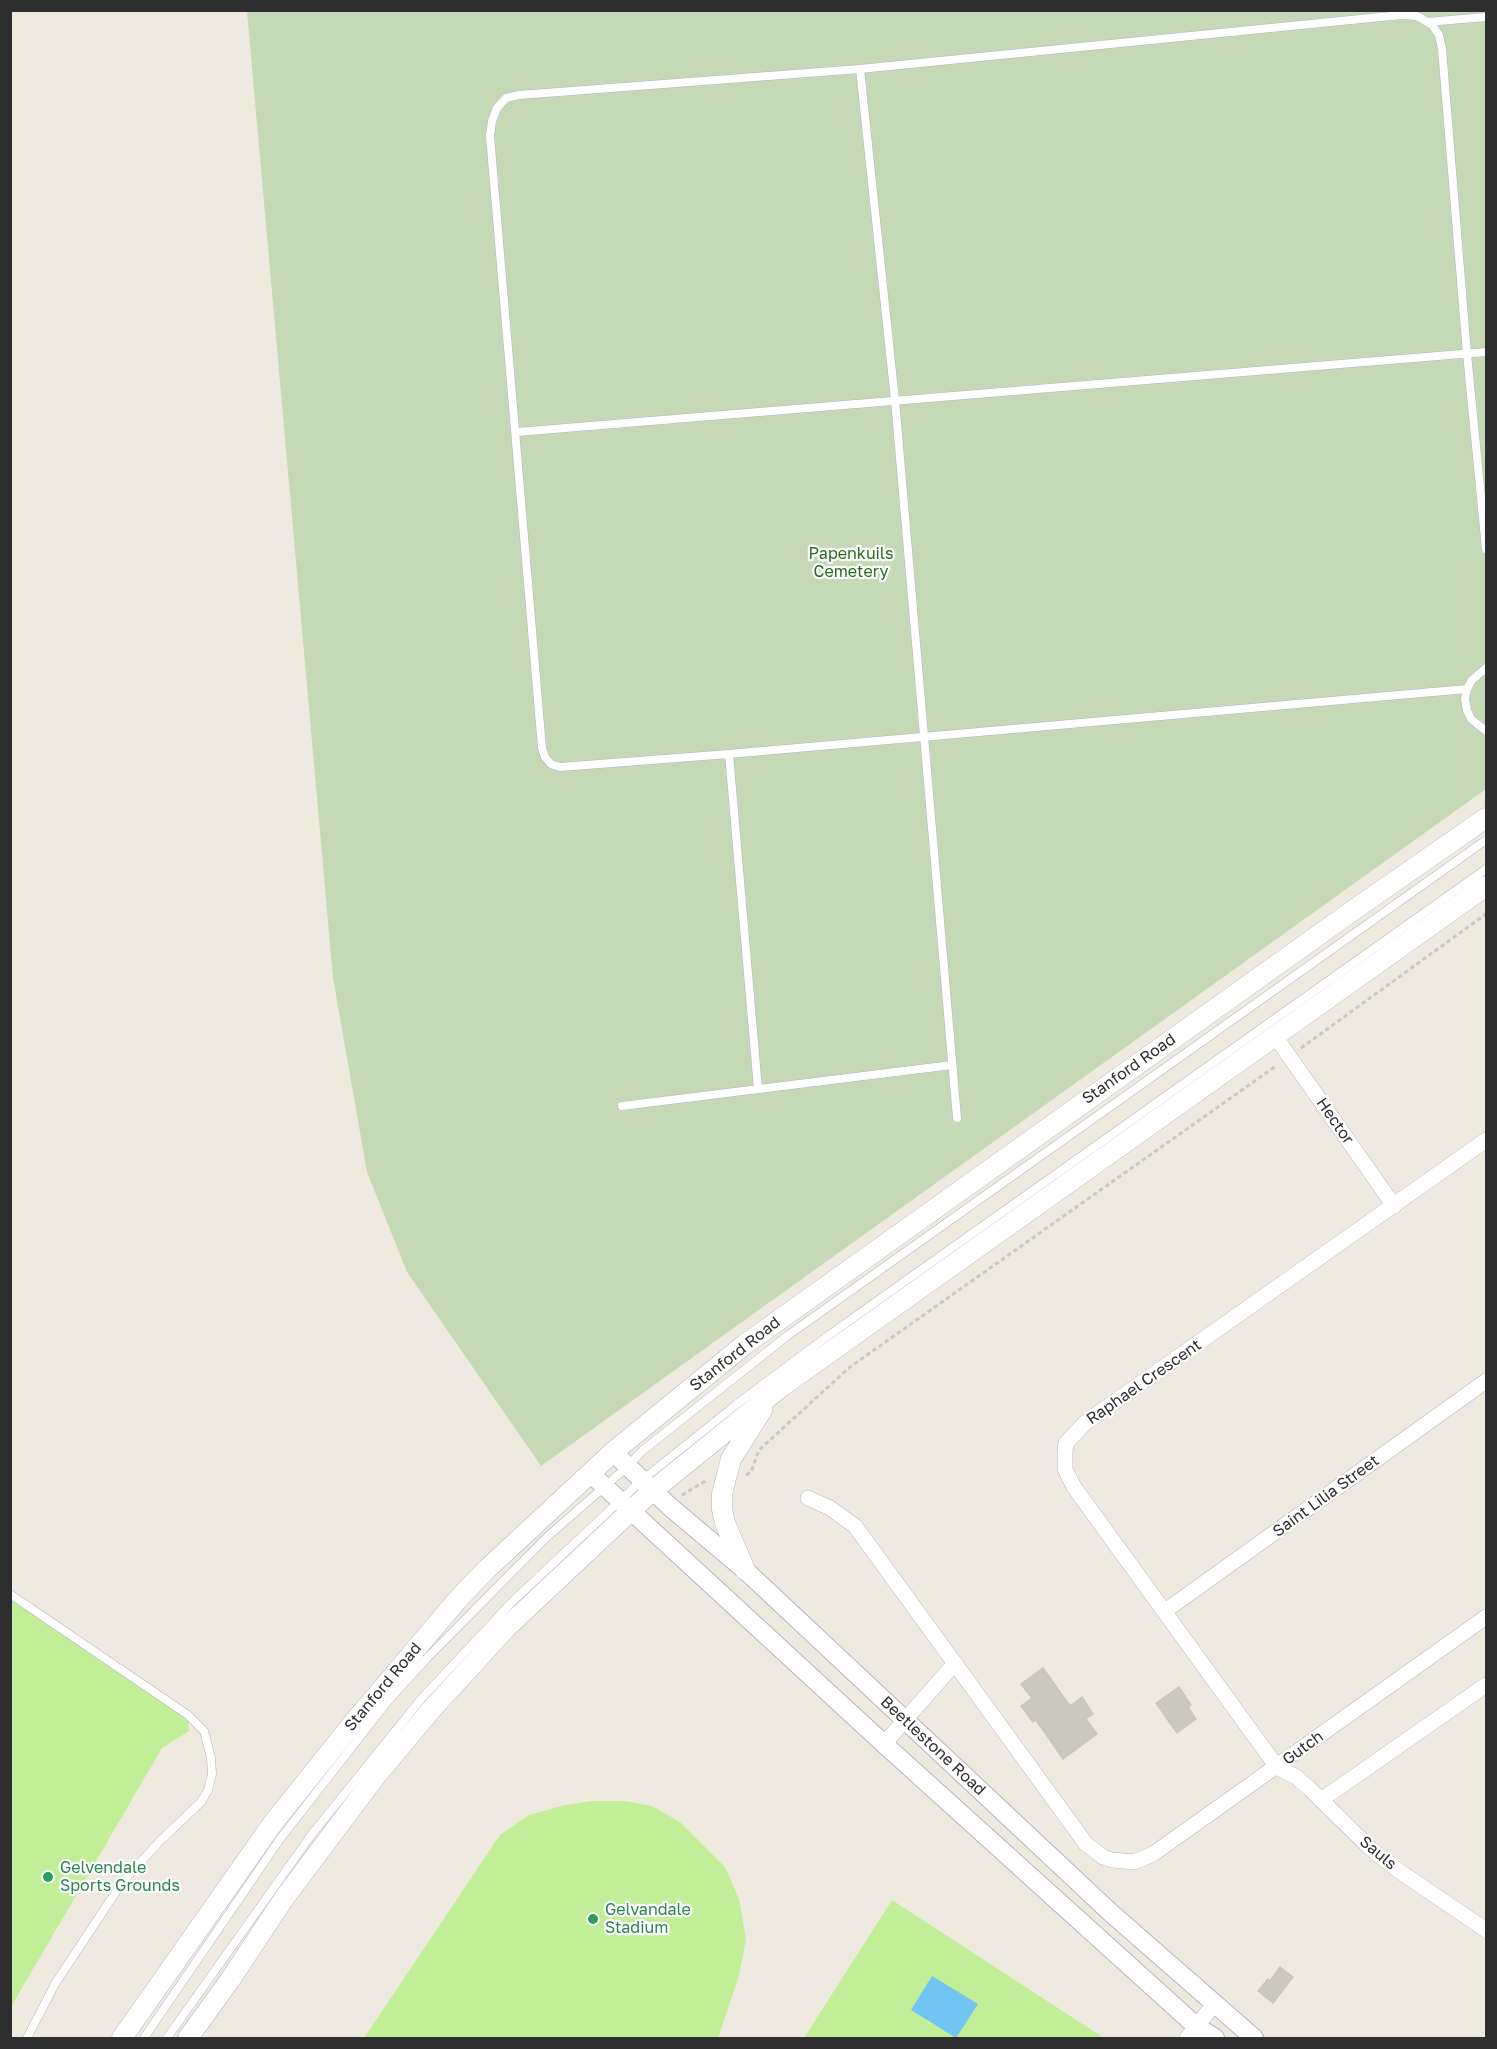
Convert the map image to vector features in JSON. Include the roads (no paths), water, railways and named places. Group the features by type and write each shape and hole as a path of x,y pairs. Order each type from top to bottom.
{"main road":[{"name":"Stanford Road","path":"122,2038 273,1823 354,1722 459,1598 487,1569 597,1480 613,1452 744,1345 968,1183 1486,818"},
{"path":"188,2038 285,1897 375,1777 424,1718 507,1627 647,1486 781,1387 1486,886"},
{"path":"745,1570 725,1523 722,1509 725,1479 731,1459 742,1439 781,1387"}],"street":[{"name":"Hector","path":"1275,1036 1394,1206"},
{"name":"Raphael Crescent","path":"1277,1767 1074,1487 1065,1469 1066,1443 1086,1422 1486,1140"},
{"name":"Saint Lilia Street","path":"1165,1611 1486,1381"},
{"name":"Beetlestone Road","path":"613,1452 647,1486 745,1570 1111,1913 1254,2038"},
{"name":"Beetlestone Road","path":"597,1480 1192,2032 1215,2038"},
{"path":"808,1498 837,1512 855,1526 955,1663 884,1744"},
{"name":"Gutch","path":"955,1663 1086,1844 1103,1857 1134,1862 1153,1854 1486,1617"},
{"path":"1321,1800 1486,1684"},
{"name":"Sauls","path":"1277,1767 1296,1777 1370,1848 1459,1914 1486,1930"},
{"path":"1192,2032 1215,2003"}],"lane":[{"path":"1467,689 729,754 561,767 550,764 542,748 517,432 490,136 492,122 506,98 519,95 860,69 1401,15 1417,16 1427,22 1439,35 1442,49 1467,354 1486,549"},
{"path":"1427,22 1486,17"},
{"path":"860,69 895,400 957,1118"},
{"path":"517,432 1486,352"},
{"path":"1486,668 1472,680 1467,689 1467,710 1472,719 1486,731"},
{"path":"729,754 758,1089"},
{"path":"144,2038 280,1839 387,1702 426,1659 570,1516 597,1480 627,1467 642,1451 787,1336 1486,840"},
{"path":"647,1486 737,1404 832,1333 1486,869"},
{"path":"622,1106 952,1065"},
{"path":"167,2038 312,1834 422,1698 506,1608 625,1506"},
{"path":"10,1594 188,1715 204,1731 211,1758 212,1774 208,1790 201,1802 123,1881 54,1984 27,2038"}],"water":[{"path":"932,1976 978,2004 956,2038 911,2010"}],"place":[{"name":"Gelvendale Sports Grounds","path":"48,1877"},
{"name":"Gelvandale Stadium","path":"593,1919"}],"park label":[{"name":"Papenkuils Cemetery","path":"851,563"}]}
